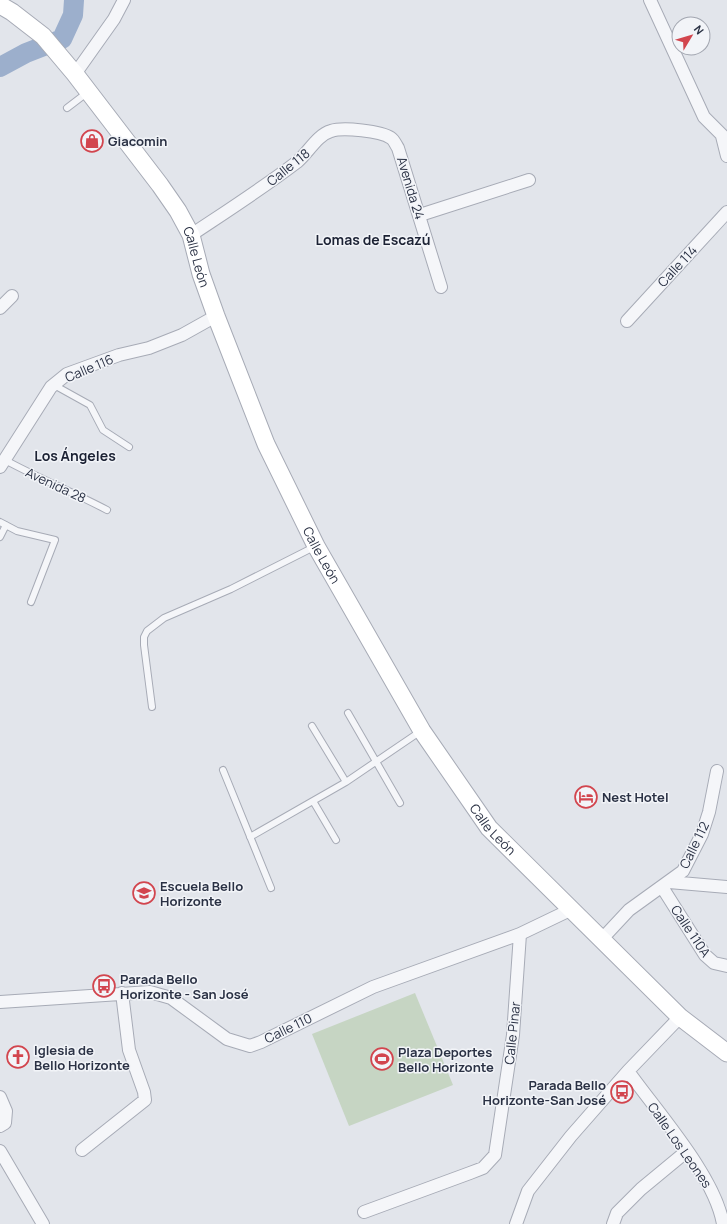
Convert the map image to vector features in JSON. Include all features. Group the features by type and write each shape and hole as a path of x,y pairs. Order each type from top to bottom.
{"main road":[{"name":"Calle León","path":"0,5 12,12 43,36 75,74 160,185 178,211 191,235 201,274 216,316 266,444 316,546 422,731 489,828 570,910 680,1017 727,1053"}],"street":[{"path":"75,74 114,19 124,0"},
{"path":"650,0 704,117 724,138 727,156"},
{"name":"Calle 118","path":"191,235 247,198 299,160 317,141 330,131 346,130 375,133 392,138"},
{"name":"Avenida 24","path":"392,138 398,148 420,215 440,287"},
{"path":"420,215 529,180"},
{"name":"Calle 114","path":"627,321 727,212"},
{"path":"0,308 12,296"},
{"name":"Calle 116","path":"2,463 54,385 67,374 119,355 148,348 182,335 216,316"},
{"name":"Calle 112","path":"666,885 683,871 702,834 709,812 717,771"},
{"path":"601,940 629,910 666,885 727,887"},
{"name":"Calle 110A","path":"666,885 705,955 714,963 727,966"},
{"name":"Calle 110","path":"0,1002 150,992 171,998 228,1040 250,1046 373,987 520,934 570,910"},
{"name":"Calle Pinar","path":"364,1212 483,1168 496,1155 513,1035 520,934"},
{"path":"82,1150 145,1100 144,1092 129,1050 122,993"},
{"path":"516,1224 528,1192 571,1136 628,1071 680,1017"},
{"name":"Calle Los Leones","path":"628,1071 687,1151 711,1188 721,1213 723,1224"},
{"path":"0,1097 6,1111 5,1123 0,1126"},
{"path":"0,1151 43,1224"},
{"path":"613,1224 617,1213 641,1189 687,1151"}],"lane":[{"path":"67,108 88,92"},
{"path":"54,385 90,405 103,430 129,448"},
{"name":"Avenida 28","path":"2,463 77,494 107,510"},
{"path":"0,537 3,524 17,531 55,540 31,602"},
{"path":"152,707 144,645 144,636 147,631 164,618 231,589 316,546"},
{"path":"348,713 400,802"},
{"path":"312,726 346,782"},
{"path":"250,837 346,782 422,731"},
{"path":"223,770 271,888"},
{"path":"313,801 336,840"}],"green space":[{"name":"Plaza Deportes Bello Horizonte","path":"415,993 453,1085 349,1126 312,1034"}],"waterway":[{"path":"0,67 26,53 62,39 73,15 74,0"}],"place":[{"name":"Giacomin","path":"92,141"},
{"name":"Nest Hotel","path":"586,797"},
{"name":"Escuela Bello Horizonte","path":"144,893"},
{"name":"Parada Bello Horizonte - San José","path":"104,986"},
{"name":"Iglesia de Bello Horizonte","path":"18,1057"},
{"name":"Plaza Deportes Bello Horizonte","path":"382,1059"},
{"name":"Parada Bello Horizonte-San José","path":"622,1092"}],"district":[{"name":"Lomas de Escazú","path":"373,240"},
{"name":"Los Ángeles","path":"75,456"}]}
